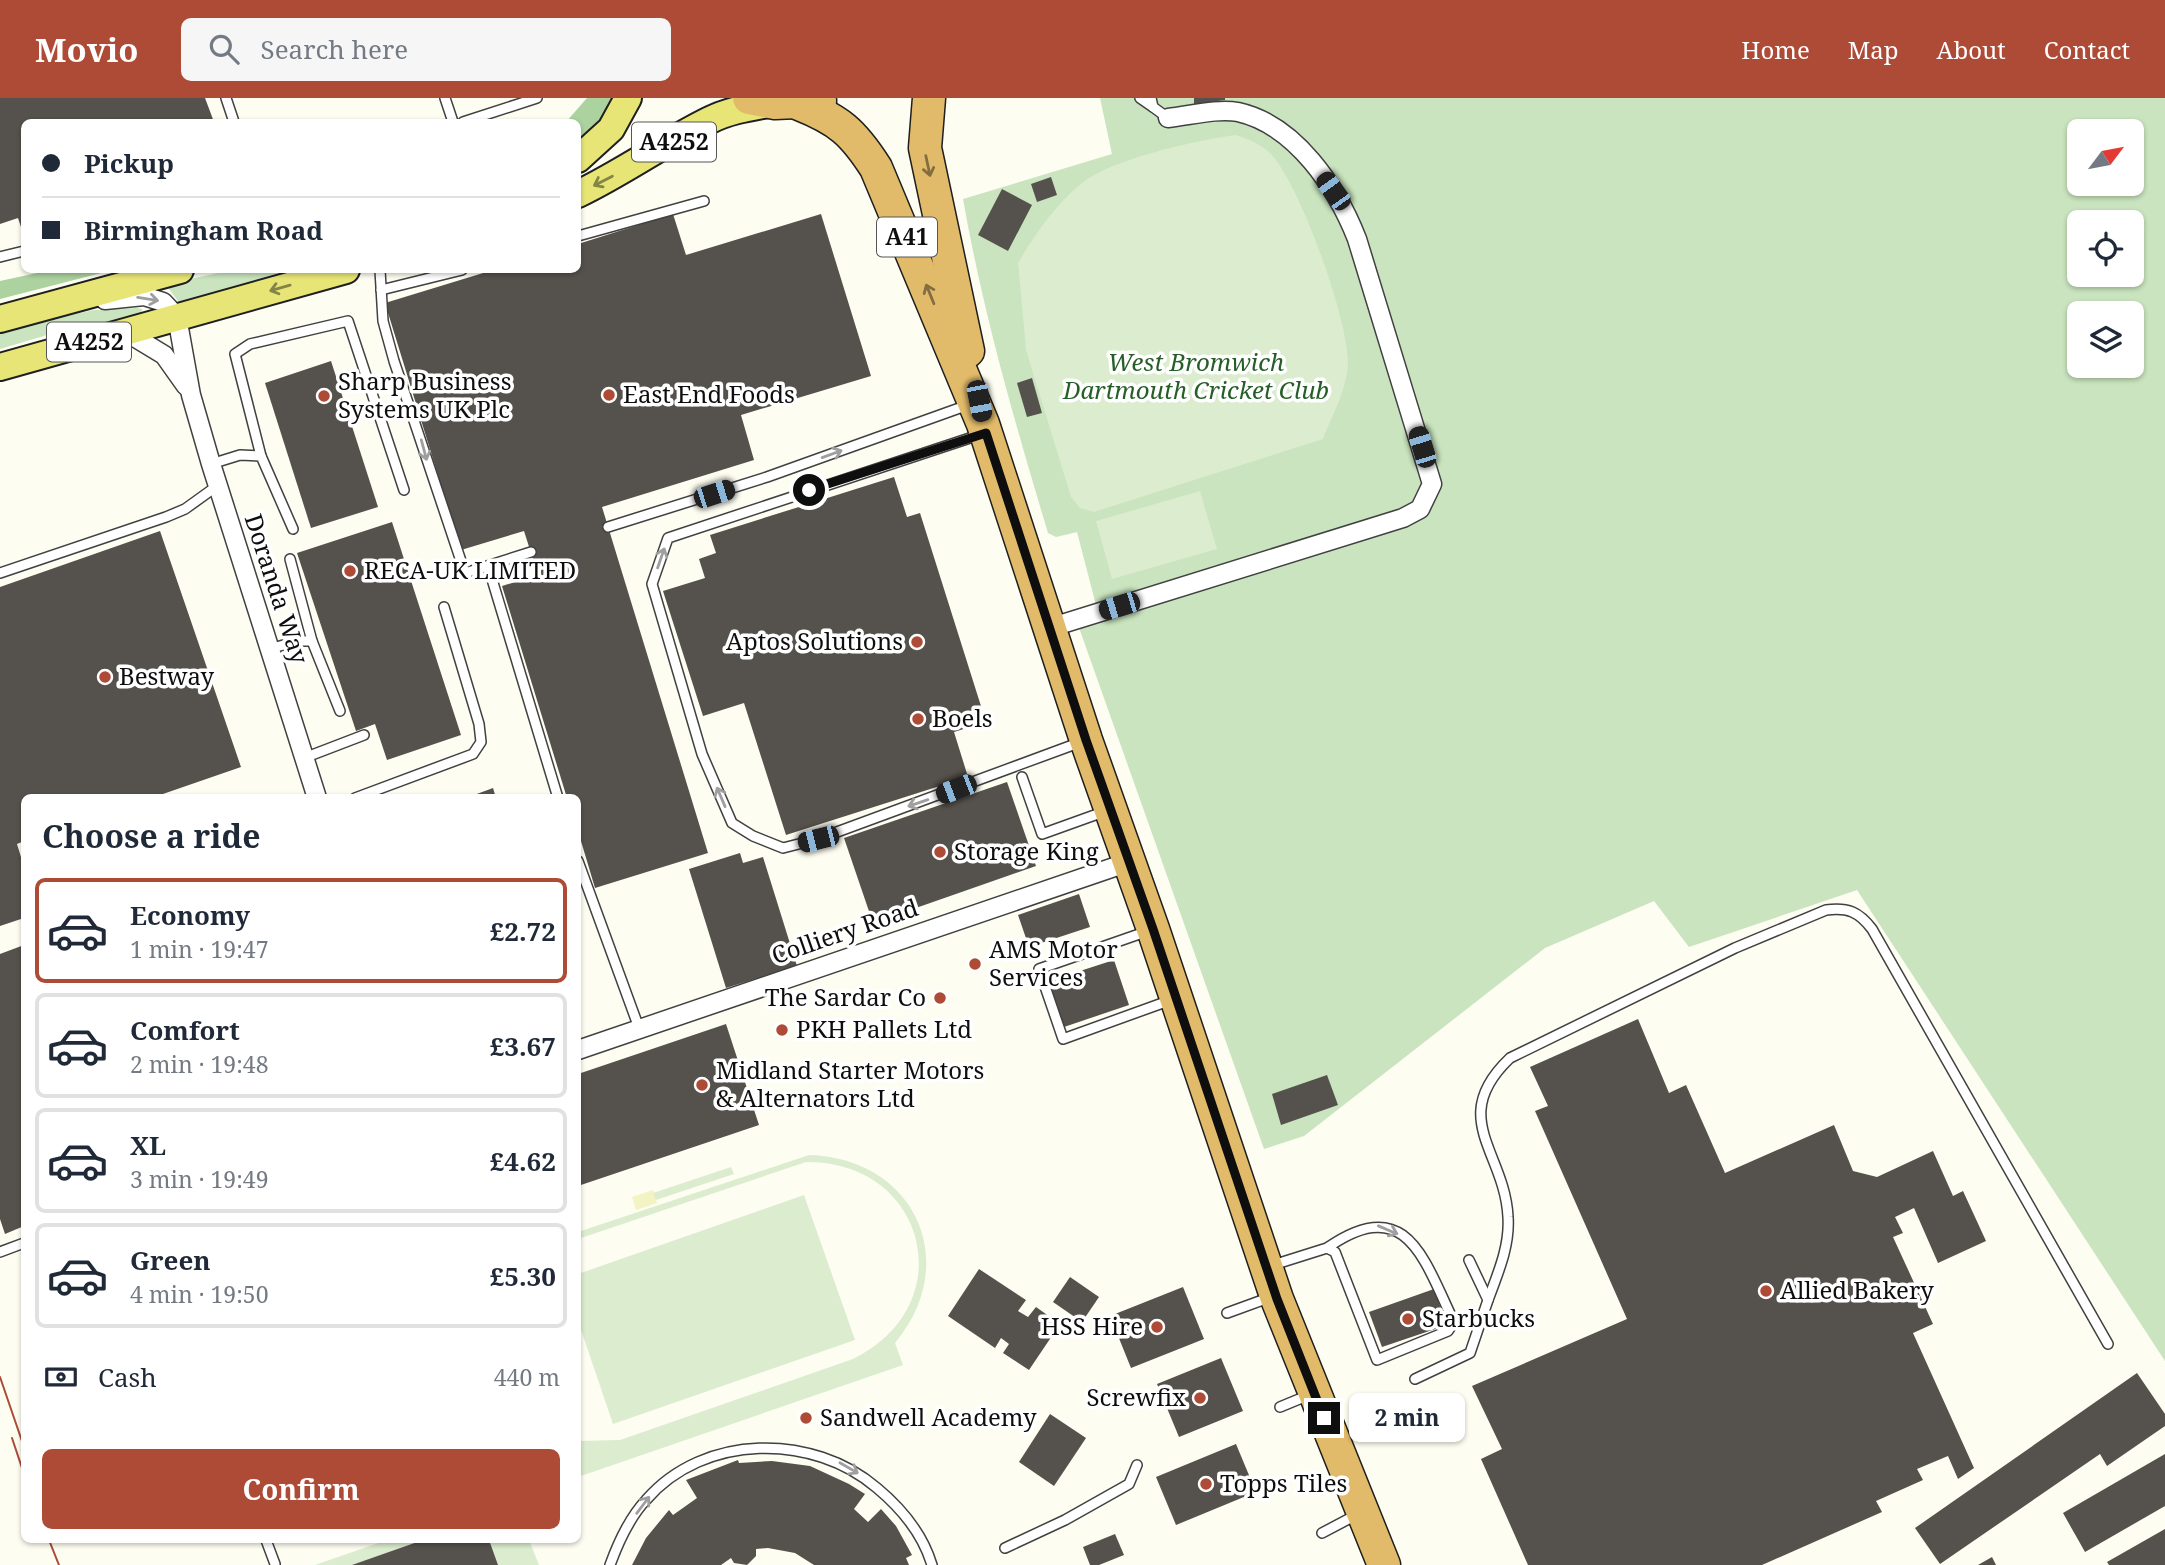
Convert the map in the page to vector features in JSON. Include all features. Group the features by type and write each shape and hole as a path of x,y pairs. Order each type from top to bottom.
{"highway":[{"path":"771,101 839,98"},
{"name":"A41","path":"929,98 925,148 981,415"},
{"name":"A41","path":"771,101 833,118 857,139 876,168 981,415 1086,740 1272,1280 1314,1393 1384,1565"}],"main road":[{"name":"A4252","path":"581,156 611,129 628,98"},
{"name":"A4252","path":"581,192 631,167 711,119 771,101"},
{"name":"A4252","path":"0,318 169,273"},
{"name":"A4252","path":"0,367 335,273"}],"street":[{"path":"1049,628 1403,518 1420,509 1429,496 1432,484 1357,239 1346,212 1333,191 1278,129 1258,118 1235,111 1157,107"},
{"path":"31,309 144,296 163,302 177,317"},
{"name":"Doranda Way","path":"177,317 191,395 217,486 316,794"},
{"name":"Doranda Way","path":"126,332 164,355 191,395"},
{"name":"Colliery Road","path":"581,1049 1129,862"}],"lane":[{"path":"226,98 233,119"},
{"path":"445,98 452,119"},
{"path":"472,119 537,98"},
{"path":"1140,98 1157,107"},
{"path":"581,235 704,201"},
{"path":"0,257 21,252"},
{"path":"380,273 383,321 394,361 465,573 531,552"},
{"path":"381,290 450,273"},
{"path":"293,529 261,456 235,354 250,344 348,321 404,490"},
{"path":"0,355 42,344 82,344"},
{"path":"608,527 767,477 981,415"},
{"path":"981,415 668,538 652,584 702,754 732,823 753,836 783,848 818,839 1086,740"},
{"path":"211,464 240,455 261,456"},
{"path":"0,573 166,517 185,509 217,486"},
{"path":"290,559 312,641 340,711"},
{"path":"488,566 557,794"},
{"path":"366,794 473,754 481,742 479,724 443,607"},
{"path":"269,649 298,641 312,641"},
{"path":"304,758 364,735"},
{"path":"1022,777 1042,834 1111,809"},
{"path":"581,869 639,1028"},
{"path":"1415,1379 1470,1353 1506,1250 1508,1217 1504,1191 1479,1124 1479,1109 1500,1068 1510,1058 1735,948 1826,910 1838,908 1857,913 1872,929 2108,1344"},
{"path":"1153,929 1039,969 1063,1039 1176,998"},
{"path":"1227,1314 1272,1280 1345,1235 1370,1226 1382,1225 1417,1244 1454,1322 1448,1331 1377,1360 1335,1252 1326,1248"},
{"path":"3,1251 21,1244"},
{"path":"1469,1260 1488,1300"},
{"path":"1280,1407 1314,1393"},
{"path":"610,1565 645,1500 665,1482 691,1466 719,1454 779,1447 811,1451 839,1462 865,1477 893,1500 912,1524 932,1565"},
{"path":"1005,1548 1065,1520 1129,1484 1137,1465"},
{"path":"1322,1533 1363,1512"},
{"path":"267,1543 275,1564"}],"green space":[{"name":"West Bromwich Dartmouth Cricket Club","path":"1100,98 2165,98 2165,1361 1857,890 1689,947 1654,901 1545,948 1304,1136 1264,1149 1077,622 1097,609 1077,532 1056,537 1048,533 990,326 963,199 1112,154"},
{"name":"West Bromwich Dartmouth Cricket Club","path":"1236,135 1263,147 1276,160 1299,201 1322,258 1340,316 1348,362 1335,411 1323,439 1094,512 1080,508 1071,497 1026,350 1018,263 1054,210 1082,183 1096,174 1156,152"},
{"path":"218,273 296,273 180,304 167,286"},
{"path":"142,309 141,315 47,335 0,349 0,330 94,310"},
{"path":"1200,491 1217,549 1112,579 1096,521"},
{"path":"809,1155 846,1161 876,1174 900,1194 917,1219 925,1248 925,1279 915,1312 895,1343 903,1365 581,1476 581,1441 620,1440 853,1359 888,1335 909,1305 918,1273 916,1240 903,1210 880,1185 847,1168 806,1162 581,1238 581,1231"},
{"path":"731,1167 734,1174 656,1200 653,1193"},
{"path":"804,1195 855,1340 613,1424 581,1330 581,1273"},
{"path":"378,1543 530,1543 539,1565 315,1565"}],"shaded area":[{"path":"587,98 616,98 604,115 581,138 581,119 569,119"},
{"path":"37,273 101,273 0,299 0,281"}],"sand":[{"path":"653,1190 657,1203 636,1210 632,1197"}],"building":[{"path":"0,98 205,98 213,119 21,119 21,227 18,218 0,224"},
{"path":"1194,98 1225,98 1225,100 1194,104"},
{"path":"1051,177 1057,195 1037,202 1031,184"},
{"path":"1002,189 1032,205 1008,251 978,235"},
{"name":"East End Foods","path":"673,214 686,255 821,214 871,376 741,415 754,460 602,507 708,853 595,888 581,841 581,794 566,794 502,586 538,575 524,531 461,550 385,303 483,273 581,273 581,243"},
{"path":"331,361 378,507 311,528 265,383"},
{"path":"1032,378 1042,413 1027,417 1017,383"},
{"path":"894,477 907,517 920,513 986,722 954,732 968,777 786,835 744,703 703,716 663,591 705,578 699,559 716,553 710,535"},
{"path":"392,522 461,735 387,760 375,724 356,731 297,553"},
{"name":"Bestway","path":"160,531 241,767 163,794 21,794 21,842 17,844 21,857 21,919 0,926 0,587"},
{"name":"Storage King","path":"1007,782 1036,866 873,923 844,838"},
{"path":"493,788 495,794 477,794"},
{"path":"740,853 743,863 763,857 797,966 726,988 689,869"},
{"path":"1079,894 1090,927 1029,947 1018,915"},
{"path":"21,946 21,1227 5,1234 0,1219 0,954"},
{"path":"1114,960 1129,1005 1064,1027 1049,981"},
{"name":"Allied Bakery","path":"1638,1019 1669,1093 1686,1085 1725,1173 1834,1125 1853,1171 1877,1177 1933,1151 1953,1196 1963,1191 1986,1241 1938,1263 1914,1208 1895,1217 1903,1233 1893,1237 1933,1324 1913,1333 1974,1468 1958,1479 1948,1456 1917,1469 1923,1480 1876,1501 1882,1512 1762,1565 1528,1565 1481,1459 1502,1449 1472,1386 1627,1319 1535,1111 1548,1106 1530,1067"},
{"path":"726,1024 759,1125 581,1185 581,1073"},
{"path":"1327,1075 1338,1105 1281,1125 1272,1094"},
{"path":"979,1269 1026,1300 1018,1311 1028,1317 1036,1307 1060,1324 1029,1370 1003,1353 1009,1344 1001,1338 995,1348 948,1316"},
{"path":"1070,1277 1099,1297 1082,1322 1053,1302"},
{"name":"HSS Hire","path":"1183,1287 1204,1339 1131,1368 1110,1316"},
{"name":"Starbucks","path":"1434,1289 1447,1325 1382,1347 1369,1312"},
{"name":"Screwfix","path":"1221,1358 1243,1411 1179,1437 1157,1384"},
{"path":"2137,1373 2165,1414 2165,1426 2107,1466 2100,1454 1940,1564 1915,1528"},
{"path":"1050,1414 1086,1438 1054,1486 1019,1462"},
{"name":"Topps Tiles","path":"1236,1444 1256,1492 1176,1525 1156,1477"},
{"path":"2165,1454 2165,1506 2085,1552 2063,1513"},
{"path":"738,1460 739,1463 772,1461 810,1466 849,1484 865,1494 854,1509 868,1522 881,1509 896,1526 912,1555 906,1558 909,1565 814,1565 795,1553 768,1548 756,1549 756,1556 747,1565 734,1563 731,1558 721,1565 632,1565 646,1538 669,1510 673,1515 697,1498 686,1480"},
{"path":"2165,1529 2165,1565 2109,1565 2107,1562"},
{"path":"1115,1534 1124,1555 1099,1565 1090,1565 1083,1547"},
{"path":"414,1543 490,1543 498,1565 352,1565"},
{"path":"1992,1557 1996,1565 1978,1565"}],"tram line":[{"path":"0,1377 21,1438"},
{"path":"12,1438 21,1465"},
{"path":"50,1543 59,1565"}],"place":[{"name":"East End Foods","path":"609,395"},
{"name":"Sharp Business Systems UK Plc","path":"324,396"},
{"name":"RECA-UK LIMITED","path":"350,571"},
{"name":"Aptos Solutions","path":"917,642"},
{"name":"Bestway","path":"105,677"},
{"name":"Boels","path":"918,719"},
{"name":"Storage King","path":"940,852"},
{"name":"AMS Motor Services","path":"975,964"},
{"name":"The Sardar Co","path":"940,998"},
{"name":"PKH Pallets Ltd","path":"782,1030"},
{"name":"Midland Starter Motors & Alternators Ltd","path":"702,1085"},
{"name":"Allied Bakery","path":"1766,1291"},
{"name":"Starbucks","path":"1408,1319"},
{"name":"HSS Hire","path":"1157,1327"},
{"name":"Screwfix","path":"1200,1398"},
{"name":"Sandwell Academy","path":"806,1418"},
{"name":"Topps Tiles","path":"1206,1484"}],"route":[{"path":"809,490 986,433 1086,740 1153,929 1277,1299 1324,1418"}]}
